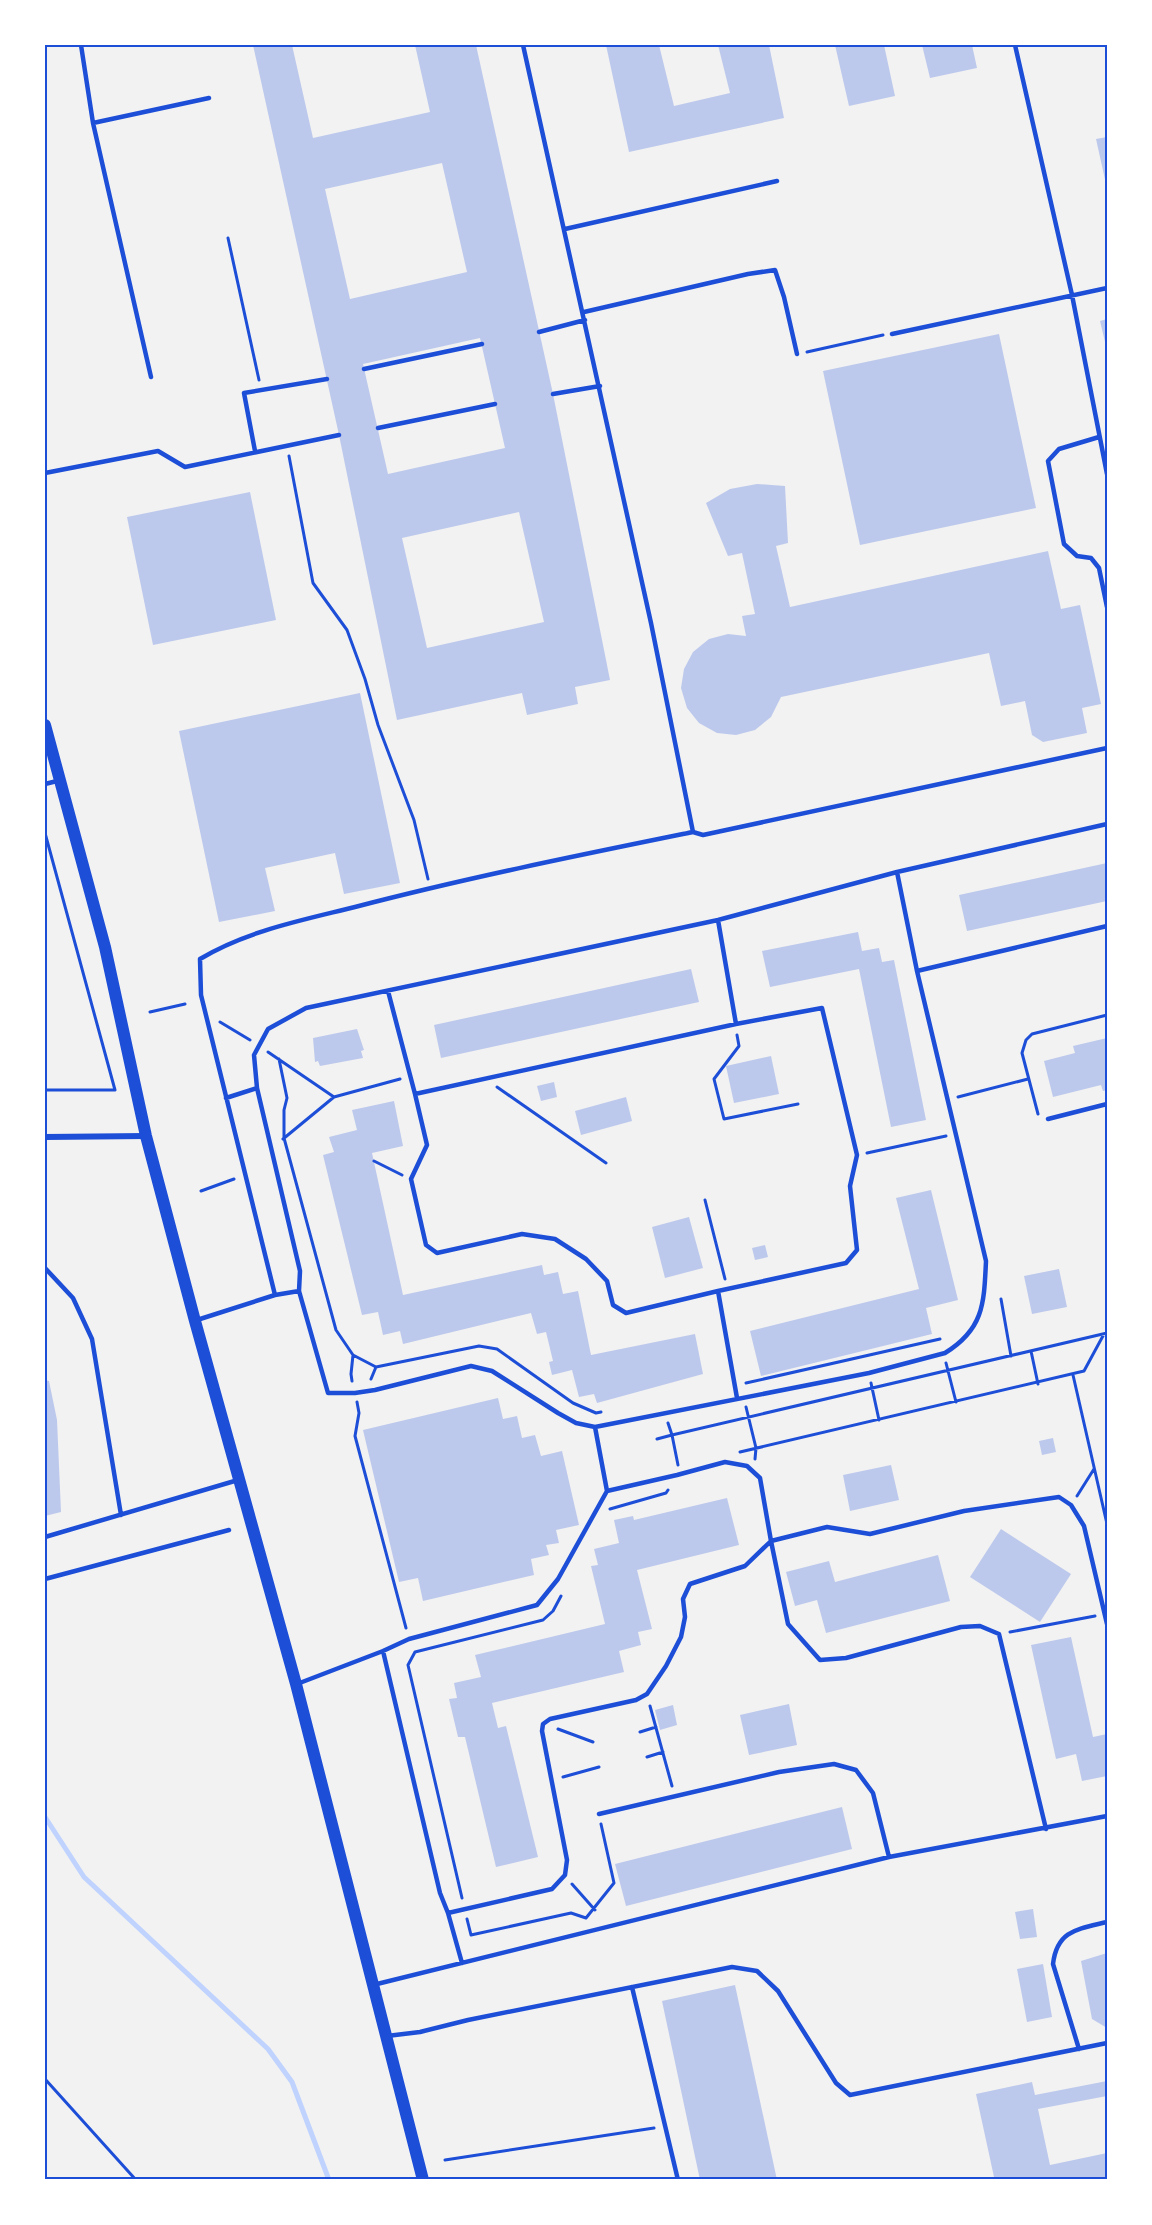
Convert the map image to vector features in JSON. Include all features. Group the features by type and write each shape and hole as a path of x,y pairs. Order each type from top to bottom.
{"main road":[{"path":"45,724 105,947 146,1136 296,1684 423,2180"}],"street":[{"path":"45,1137 146,1136"}],"lane":[{"path":"81,45 93,123 151,377"},
{"path":"523,45 651,622 693,832"},
{"path":"1015,45 1072,296 1107,474"},
{"path":"93,123 209,98"},
{"path":"565,230 777,181"},
{"path":"584,312 748,274 775,270 797,354"},
{"path":"891,333 1107,288"},
{"path":"539,332 585,320"},
{"path":"364,369 482,344"},
{"path":"255,452 244,393 327,378"},
{"path":"553,394 600,386"},
{"path":"378,428 495,404"},
{"path":"45,473 158,451 185,467 339,435"},
{"path":"1099,437 1059,449 1048,461 1064,544 1077,556 1091,558 1099,568 1107,607"},
{"path":"275,1295 201,995 200,959 218,947 288,924 430,888 693,832 703,835 1107,747"},
{"path":"45,784 60,781"},
{"path":"897,872 917,971 986,1261 984,1303 971,1332 945,1353 868,1372 595,1427 576,1423 492,1371 471,1366 355,1393 328,1394 299,1290 300,1270 257,1088 254,1055 268,1029 306,1008 718,920 897,872 1107,824"},
{"path":"718,920 736,1024"},
{"path":"917,971 1107,926"},
{"path":"388,991 427,1144 411,1179 426,1245 437,1253 522,1234 555,1239 586,1259 607,1281 613,1305 626,1313 846,1263 857,1250 850,1186 857,1155 822,1008 736,1024 415,1095"},
{"path":"226,1098 257,1088"},
{"path":"1048,1119 1107,1104"},
{"path":"45,1268 74,1298 92,1339 122,1515"},
{"path":"195,1321 275,1295 299,1290"},
{"path":"718,1291 737,1398"},
{"path":"296,1684 409,1639 537,1605 558,1579 607,1491 595,1427"},
{"path":"607,1491 725,1462 747,1466 760,1478 788,1624 820,1660 846,1659 961,1627 980,1626 999,1634 1046,1829"},
{"path":"45,1537 239,1480"},
{"path":"448,1914 552,1889 565,1875 567,1860 542,1731 543,1724 550,1719 636,1700 647,1694 666,1666 681,1637 685,1617 683,1599 690,1584 745,1566 771,1541 827,1527 870,1534 964,1511 1059,1497 1071,1505 1084,1526 1107,1624"},
{"path":"45,1579 230,1530"},
{"path":"383,1651 440,1893 462,1963"},
{"path":"599,1814 779,1772 834,1764 856,1770 873,1793 889,1857"},
{"path":"373,1984 889,1857 1107,1816"},
{"path":"1079,2049 1053,1964 1054,1954 1066,1934 1076,1929 1107,1922"},
{"path":"387,2036 732,1967 757,1971 778,1991 837,2083 850,2095 1107,2043"},
{"path":"632,1987 678,2180"}],"path":[{"path":"228,238 261,390"},
{"path":"797,354 891,333"},
{"path":"287,445 313,583 347,630 378,725 414,820 430,888"},
{"path":"45,833 115,1090 45,1090"},
{"path":"150,1012 185,1004"},
{"path":"206,1014 259,1046 334,1097"},
{"path":"1048,1119 1039,1116 1036,1112 1022,1053 1026,1040 1032,1034 1107,1015"},
{"path":"736,1024 739,1046 714,1079 724,1119 798,1104"},
{"path":"279,1059 287,1098 284,1110 284,1138 336,1330 354,1355 376,1367 479,1346 497,1349 573,1403 596,1413 605,1412"},
{"path":"271,1150 334,1097 411,1076"},
{"path":"485,1079 606,1163"},
{"path":"947,1099 1028,1079"},
{"path":"857,1155 956,1134"},
{"path":"374,1161 411,1179"},
{"path":"201,1191 232,1180"},
{"path":"705,1200 727,1289"},
{"path":"1001,1299 1011,1356"},
{"path":"657,1439 1106,1334"},
{"path":"734,1453 1073,1375 1084,1371 1106,1334"},
{"path":"735,1385 940,1339"},
{"path":"1031,1352 1038,1383"},
{"path":"945,1353 947,1371 956,1402"},
{"path":"354,1355 351,1374 358,1413 355,1436 409,1639 415,1652"},
{"path":"865,1356 879,1419"},
{"path":"1073,1375 1107,1524"},
{"path":"745,1396 756,1448 753,1471"},
{"path":"665,1414 678,1466 670,1468"},
{"path":"1071,1505 1094,1468"},
{"path":"999,1634 1105,1614"},
{"path":"408,1665 471,1935"},
{"path":"647,1694 674,1797"},
{"path":"543,1724 593,1742"},
{"path":"640,1732 656,1727"},
{"path":"646,1757 663,1752"},
{"path":"553,1780 599,1767"},
{"path":"456,1940 571,1913 586,1918 595,1910 614,1883 599,1814"},
{"path":"565,1875 595,1910"},
{"path":"45,2079 135,2180"},
{"path":"445,2160 665,2126"}],"building":[{"path":"253,45 292,45 313,138 430,112 415,45 476,45 553,394 610,680 575,687 578,704 527,715 522,693 397,720 339,435","holes":["442,163 467,272 350,299 325,189","480,338 505,448 388,474 363,364","519,512 544,622 427,648 402,538"]},
{"path":"606,45 659,45 674,106 730,93 718,45 769,45 784,118 629,152"},
{"path":"835,45 884,45 895,96 849,106"},
{"path":"922,45 972,45 977,68 930,78"},
{"path":"1107,137 1107,184 1106,184 1096,139"},
{"path":"1107,319 1107,346 1106,346 1100,321"},
{"path":"999,334 1036,508 860,545 823,371"},
{"path":"757,484 785,486 788,543 776,546 790,607 1048,551 1061,609 1080,605 1101,704 1082,708 1087,733 1043,742 1032,735 1025,701 1001,706 989,653 781,697 771,717 755,730 736,735 717,733 699,723 687,708 681,688 684,669 693,652 709,639 728,634 746,636 742,616 755,614 742,553 728,556 706,503 730,489"},
{"path":"250,492 276,620 153,645 127,517"},
{"path":"360,693 400,883 344,894 335,853 265,868 275,911 219,922 179,731"},
{"path":"1107,863 1107,901 967,931 959,895"},
{"path":"858,932 862,951 879,948 882,962 894,960 926,1120 891,1127 859,969 770,987 762,951"},
{"path":"691,969 699,1002 441,1058 434,1025"},
{"path":"357,1029 364,1050 361,1051 363,1058 320,1066 318,1061 315,1062 313,1038"},
{"path":"1107,1038 1107,1090 1103,1091 1101,1085 1053,1097 1044,1061 1075,1053 1073,1046"},
{"path":"771,1056 779,1094 734,1103 726,1066"},
{"path":"554,1082 557,1097 541,1101 537,1086"},
{"path":"626,1097 632,1121 581,1135 575,1111"},
{"path":"394,1101 403,1146 372,1153 403,1295 542,1265 544,1275 558,1272 563,1294 578,1291 591,1355 695,1334 703,1374 597,1403 594,1394 579,1397 572,1370 552,1375 549,1362 553,1361 546,1332 537,1334 531,1313 403,1344 400,1331 383,1335 378,1312 362,1315 323,1155 334,1152 329,1137 357,1130 352,1110"},
{"path":"931,1190 958,1300 926,1308 932,1334 761,1376 750,1331 919,1289 896,1198"},
{"path":"689,1217 703,1268 665,1278 652,1227"},
{"path":"765,1245 768,1257 755,1260 752,1248"},
{"path":"1059,1269 1067,1307 1032,1314 1024,1276"},
{"path":"45,1380 49,1381 57,1420 61,1512 45,1516"},
{"path":"498,1398 503,1419 517,1416 522,1438 535,1435 541,1456 562,1451 579,1525 556,1530 559,1543 546,1545 549,1555 531,1559 534,1575 423,1601 418,1578 399,1582 363,1430"},
{"path":"1053,1438 1056,1452 1042,1455 1039,1441"},
{"path":"891,1465 899,1500 850,1511 843,1475"},
{"path":"727,1498 739,1545 637,1570 652,1629 638,1632 641,1645 619,1651 624,1672 492,1703 498,1728 506,1726 538,1857 496,1867 465,1737 458,1737 449,1699 457,1698 454,1683 481,1677 475,1655 605,1624 591,1566 598,1565 594,1549 619,1543 614,1520 633,1516 634,1520"},
{"path":"1001,1529 1071,1574 1040,1622 970,1577"},
{"path":"938,1555 950,1601 826,1633 817,1600 795,1606 786,1572 829,1561 835,1582"},
{"path":"1071,1637 1093,1737 1107,1734 1107,1776 1082,1781 1076,1754 1056,1759 1031,1645"},
{"path":"789,1704 797,1745 749,1755 740,1715"},
{"path":"673,1705 677,1725 660,1730 655,1710"},
{"path":"842,1807 852,1849 626,1906 615,1864"},
{"path":"1033,1909 1037,1937 1020,1939 1015,1912"},
{"path":"1107,1953 1107,2028 1092,2019 1081,1961"},
{"path":"1043,1964 1052,2017 1027,2022 1017,1969"},
{"path":"735,1985 777,2180 700,2180 662,2001"},
{"path":"1107,2081 1107,2096 1038,2109 1050,2165 1107,2153 1107,2180 984,2180 994,2177 976,2094 1032,2082 1035,2095"}],"waterway":[{"path":"45,1817 84,1877 268,2049 292,2082 329,2180"}]}
